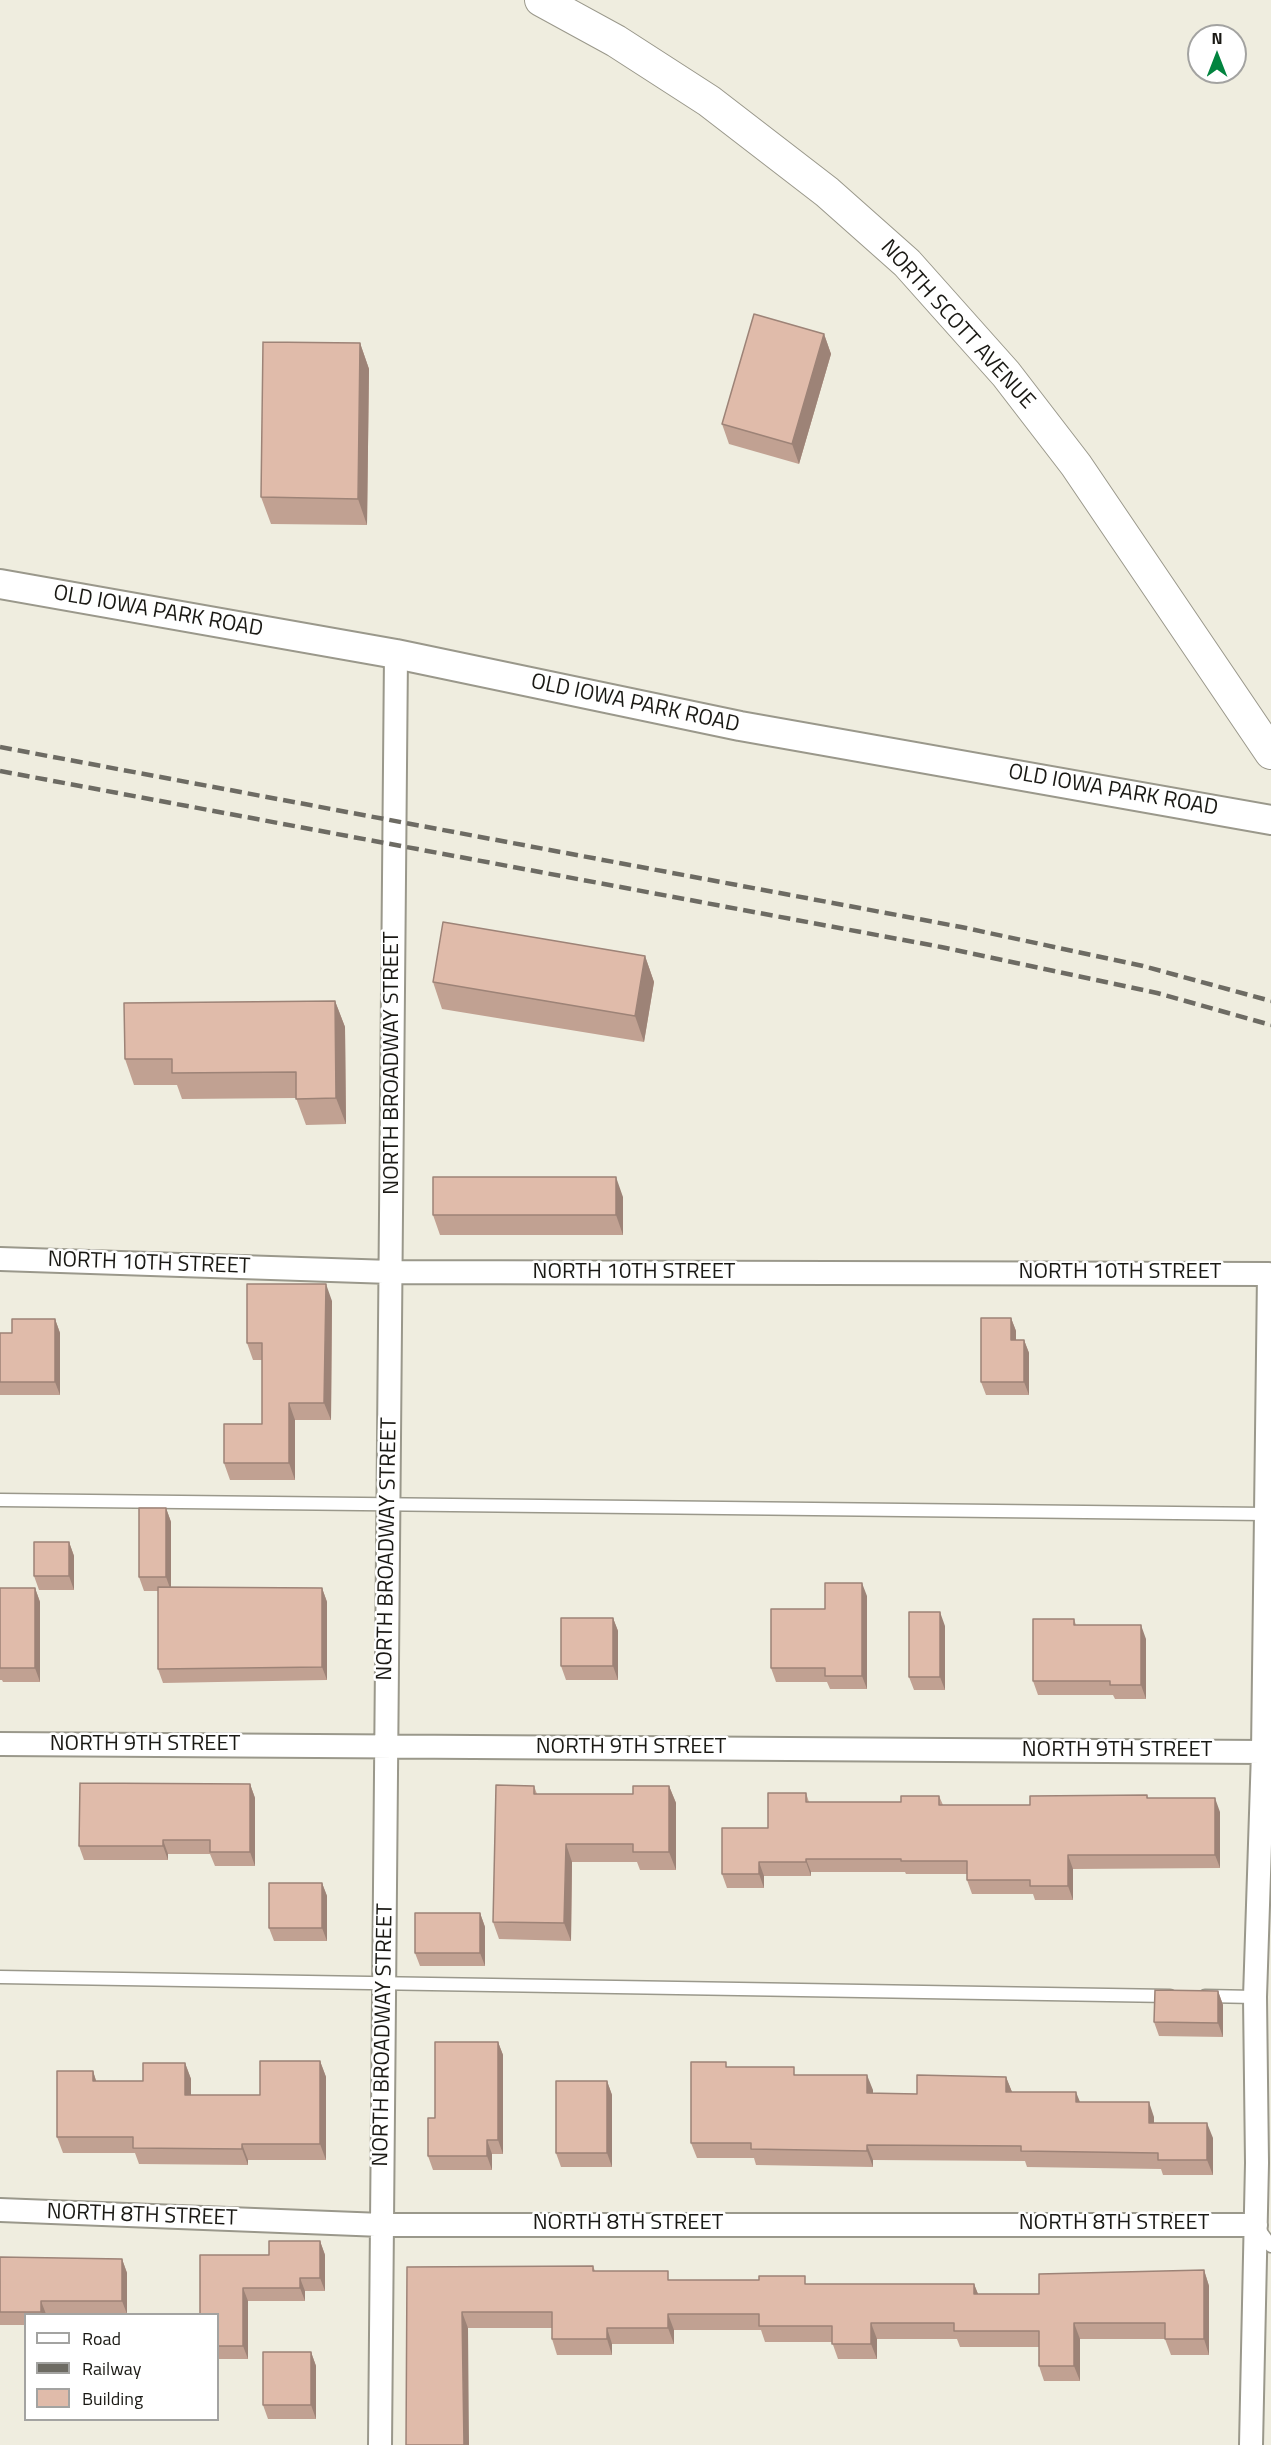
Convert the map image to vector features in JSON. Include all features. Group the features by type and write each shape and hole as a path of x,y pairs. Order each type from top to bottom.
{"main road":[{"name":"NORTH SCOTT AVENUE","path":"541,0 616,42 709,100 827,192 907,263 1006,374 1076,465 1271,753"}],"street":[{"name":"OLD IOWA PARK ROAD","path":"0,584 396,654 740,726 1271,820"},
{"name":"NORTH BROADWAY STREET","path":"380,2445 396,654"},
{"name":"NORTH 10TH STREET","path":"0,1260 391,1272 1269,1274 1266,1514"},
{"path":"1251,2445 1256,2224 1264,2157 1255,1997 1267,1757 1266,1514"},
{"name":"NORTH 9TH STREET","path":"0,1744 1267,1757"},
{"name":"NORTH 8TH STREET","path":"0,2210 382,2224 1256,2224"}],"lane":[{"path":"0,1500 1266,1514"},
{"path":"0,1977 1255,1997"},
{"path":"1256,2224 1271,2246"}],"building":[{"path":"754,314 824,334 792,444 722,424"},
{"path":"263,342 360,343 358,499 261,497"},
{"path":"443,922 645,956 635,1016 433,982"},
{"path":"335,1001 336,1098 296,1099 296,1072 172,1073 172,1059 125,1059 124,1003"},
{"path":"433,1177 616,1177 616,1215 433,1215"},
{"path":"247,1284 326,1284 324,1403 289,1403 289,1463 224,1463 224,1424 262,1424 262,1343 247,1343"},
{"path":"981,1318 1011,1318 1011,1340 1024,1340 1024,1382 981,1382"},
{"path":"12,1319 55,1319 55,1382 0,1382 0,1333 12,1333"},
{"path":"139,1508 166,1508 166,1577 139,1577"},
{"path":"34,1542 69,1542 69,1576 34,1576"},
{"path":"825,1583 862,1583 862,1676 825,1676 825,1668 771,1668 771,1609 825,1609"},
{"path":"158,1587 322,1588 322,1667 158,1669"},
{"path":"0,1588 35,1588 35,1668 0,1668"},
{"path":"909,1612 940,1612 940,1677 909,1677"},
{"path":"561,1618 613,1618 613,1666 561,1666"},
{"path":"1033,1619 1074,1619 1074,1625 1141,1625 1141,1685 1110,1685 1110,1681 1033,1681"},
{"path":"80,1783 250,1784 250,1852 210,1852 210,1840 163,1840 163,1846 79,1846"},
{"path":"496,1785 534,1786 534,1794 633,1794 633,1786 669,1786 669,1852 633,1852 633,1844 566,1844 564,1923 493,1922"},
{"path":"768,1793 806,1793 806,1802 901,1802 901,1796 939,1796 939,1805 1030,1805 1030,1796 1147,1795 1147,1798 1215,1798 1215,1855 1068,1855 1068,1886 1030,1886 1030,1880 967,1880 967,1861 806,1859 806,1862 759,1862 759,1874 722,1874 722,1828 768,1828"},
{"path":"269,1883 322,1883 322,1928 269,1928"},
{"path":"415,1913 480,1913 480,1953 415,1953"},
{"path":"1155,1990 1218,1991 1218,2023 1154,2022"},
{"path":"435,2042 498,2042 498,2140 487,2140 487,2156 428,2156 428,2118 435,2118"},
{"path":"260,2061 320,2061 320,2144 242,2144 242,2149 133,2148 133,2137 57,2137 57,2071 93,2071 93,2081 143,2081 143,2063 185,2063 185,2095 260,2095"},
{"path":"691,2062 726,2062 726,2067 794,2067 794,2075 867,2075 867,2093 917,2094 917,2075 1006,2077 1006,2092 1076,2092 1076,2102 1149,2102 1149,2123 1207,2123 1207,2160 1158,2160 1158,2153 1021,2151 1021,2146 867,2145 867,2151 751,2149 751,2143 691,2143"},
{"path":"556,2081 607,2081 607,2153 556,2153"},
{"path":"269,2241 320,2241 320,2278 300,2278 300,2288 243,2288 243,2346 219,2346 219,2313 200,2313 200,2255 269,2255"},
{"path":"0,2257 122,2259 122,2301 41,2301 41,2312 0,2312"},
{"path":"593,2266 593,2271 668,2271 668,2280 759,2280 759,2276 805,2276 805,2284 974,2284 974,2294 1039,2294 1039,2274 1204,2270 1204,2339 1165,2339 1165,2323 1074,2323 1074,2366 1039,2366 1039,2331 954,2331 954,2323 871,2323 871,2344 832,2344 832,2326 759,2326 759,2314 668,2314 668,2328 607,2328 607,2339 552,2339 552,2312 462,2312 464,2445 406,2445 407,2267"},
{"path":"263,2352 311,2352 311,2405 263,2405"}],"railway":[{"path":"0,747 961,927 1143,966 1271,1001"},
{"path":"0,771 941,947 1157,993 1271,1025"}]}
